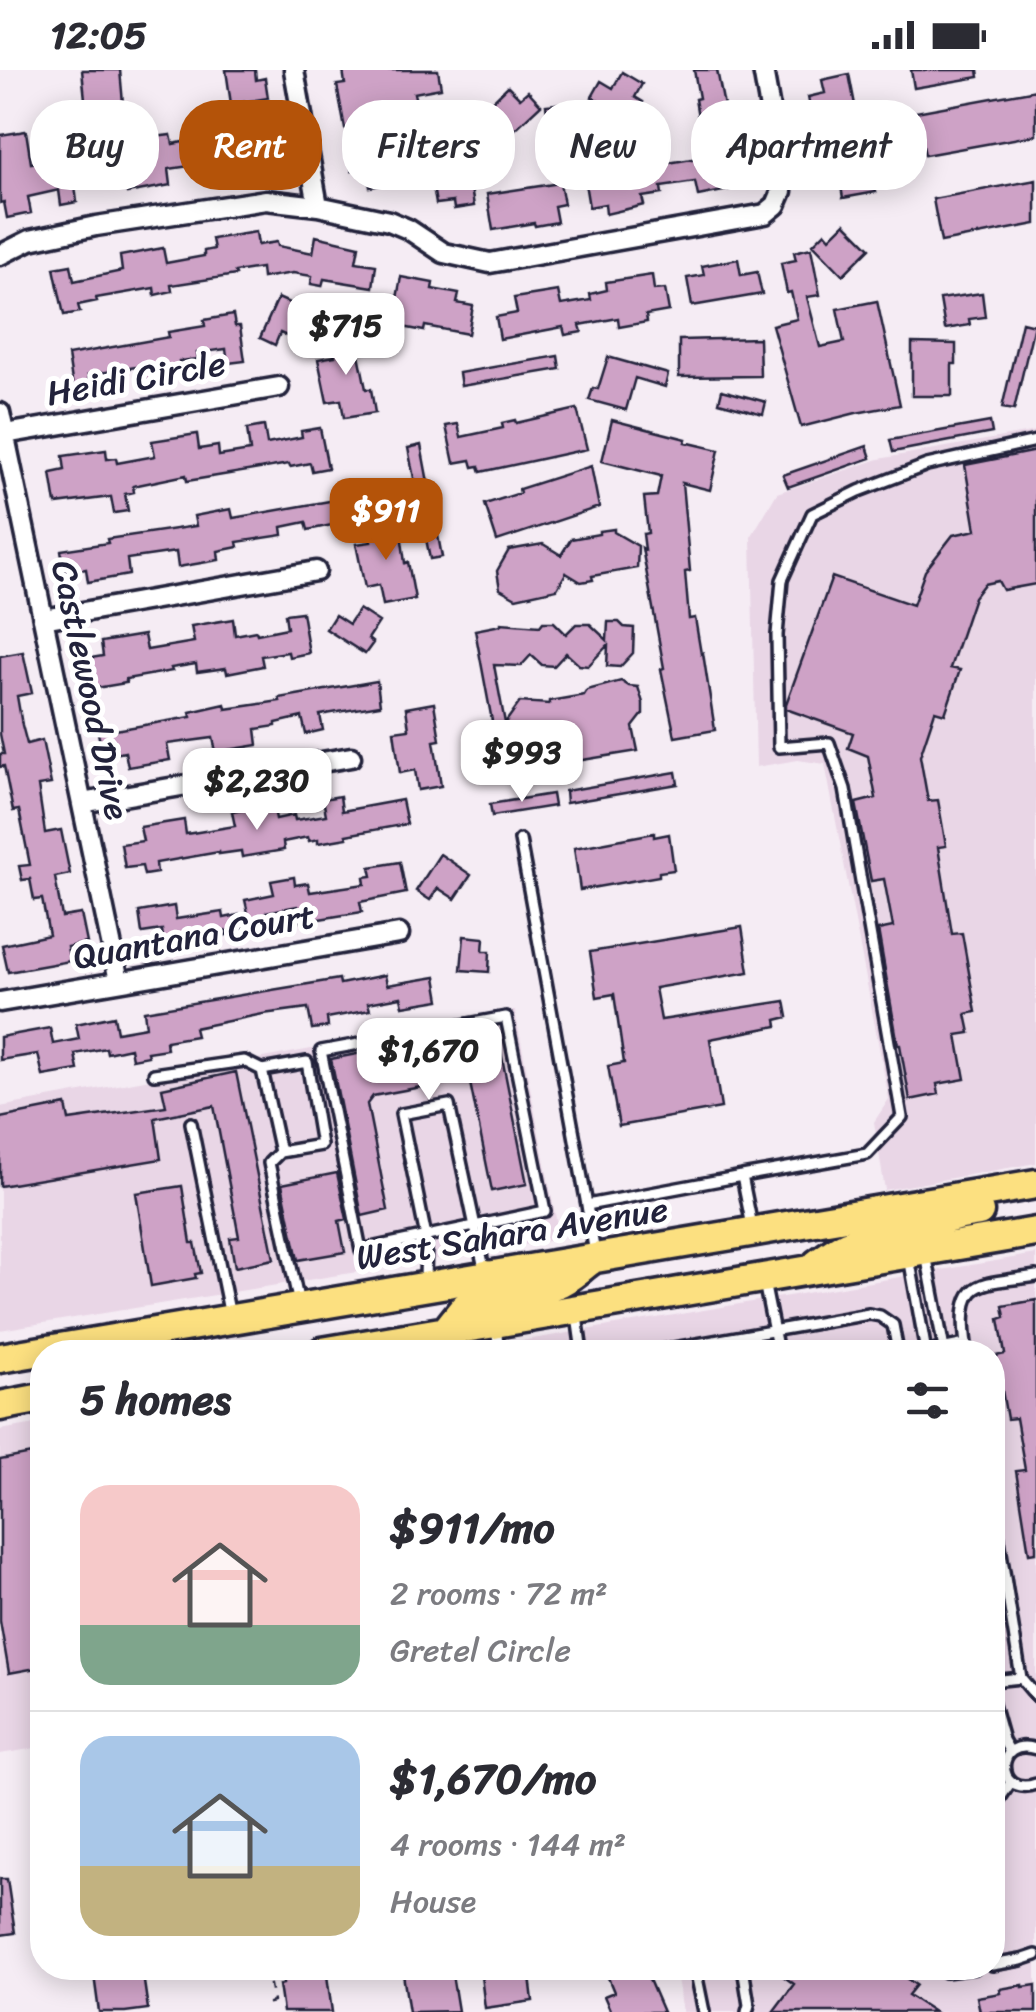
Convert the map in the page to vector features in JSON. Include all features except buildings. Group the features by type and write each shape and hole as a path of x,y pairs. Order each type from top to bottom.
{"main road":[{"name":"West Sahara Avenue","path":"137,1340 231,1318 1036,1187"},
{"path":"917,1252 922,1232 943,1218 1004,1208 1036,1187"},
{"path":"808,1270 849,1244 896,1234 908,1224 916,1204"},
{"path":"400,1340 1036,1232"},
{"path":"495,1324 504,1300 528,1288 558,1284 595,1257"},
{"path":"445,1332 464,1308 488,1295 486,1275"},
{"name":"West Sahara Avenue","path":"0,1358 30,1354"}],"street":[{"path":"294,70 318,206"},
{"path":"0,255 30,240 266,200 389,221 444,253 490,264 765,214 782,191 763,70"},
{"name":"Heidi Circle","path":"4,434 279,386"},
{"name":"Castlewood Drive","path":"0,412 119,982"},
{"path":"43,619 316,571"},
{"path":"82,803 351,757"},
{"name":"Quantana Court","path":"0,1002 399,934"}],"lane":[{"path":"587,1205 867,1154 902,1117 845,789 830,744 778,748 776,635 782,580 812,514 927,465 1036,441"},
{"path":"520,840 595,1257"},
{"path":"506,1017 544,1211 476,1226 361,1250 321,1051 506,1017"},
{"path":"154,1074 244,1061 262,1070 307,1062 322,1145 280,1152 269,1164 299,1307"},
{"path":"262,1070 280,1152"},
{"path":"424,1286 426,1237 401,1114 449,1105 486,1275"},
{"path":"191,1123 231,1318"},
{"path":"742,1176 752,1231"},
{"path":"917,1252 941,1340"},
{"path":"917,1252 925,1340"},
{"path":"966,1340 963,1322 968,1293 978,1285 1036,1276"},
{"path":"764,1279 776,1340"},
{"path":"576,1311 580,1340"},
{"path":"722,1340 869,1314 893,1325 896,1340"},
{"path":"495,1324 497,1340"},
{"path":"1005,1580 1021,1678 1036,1696"},
{"path":"1005,1680 1021,1678"},
{"path":"1005,1743 1010,1752"},
{"path":"1005,1762 1010,1752 1023,1746 1036,1749"},
{"path":"1005,1768 1011,1782 1023,1788 1036,1784"},
{"path":"1005,1791 1011,1782"},
{"path":"1005,1963 1036,1954"},
{"path":"698,1980 704,2012"},
{"path":"744,1980 747,2012"}],"path":[{"path":"270,1980 274,2002 269,2003 271,2012"}],"shaded area":[{"path":"1036,431 1036,1163 885,1190 874,1122 889,1099 825,764 798,760 756,767 751,537 777,493 879,459"},
{"path":"515,1011 560,1239 0,1330 0,1107"},
{"path":"1036,1254 1036,2012 683,2012 677,1980 1005,1980 1005,1340 527,1340"},
{"path":"30,1425 30,1749 0,1754 0,1430"}]}
